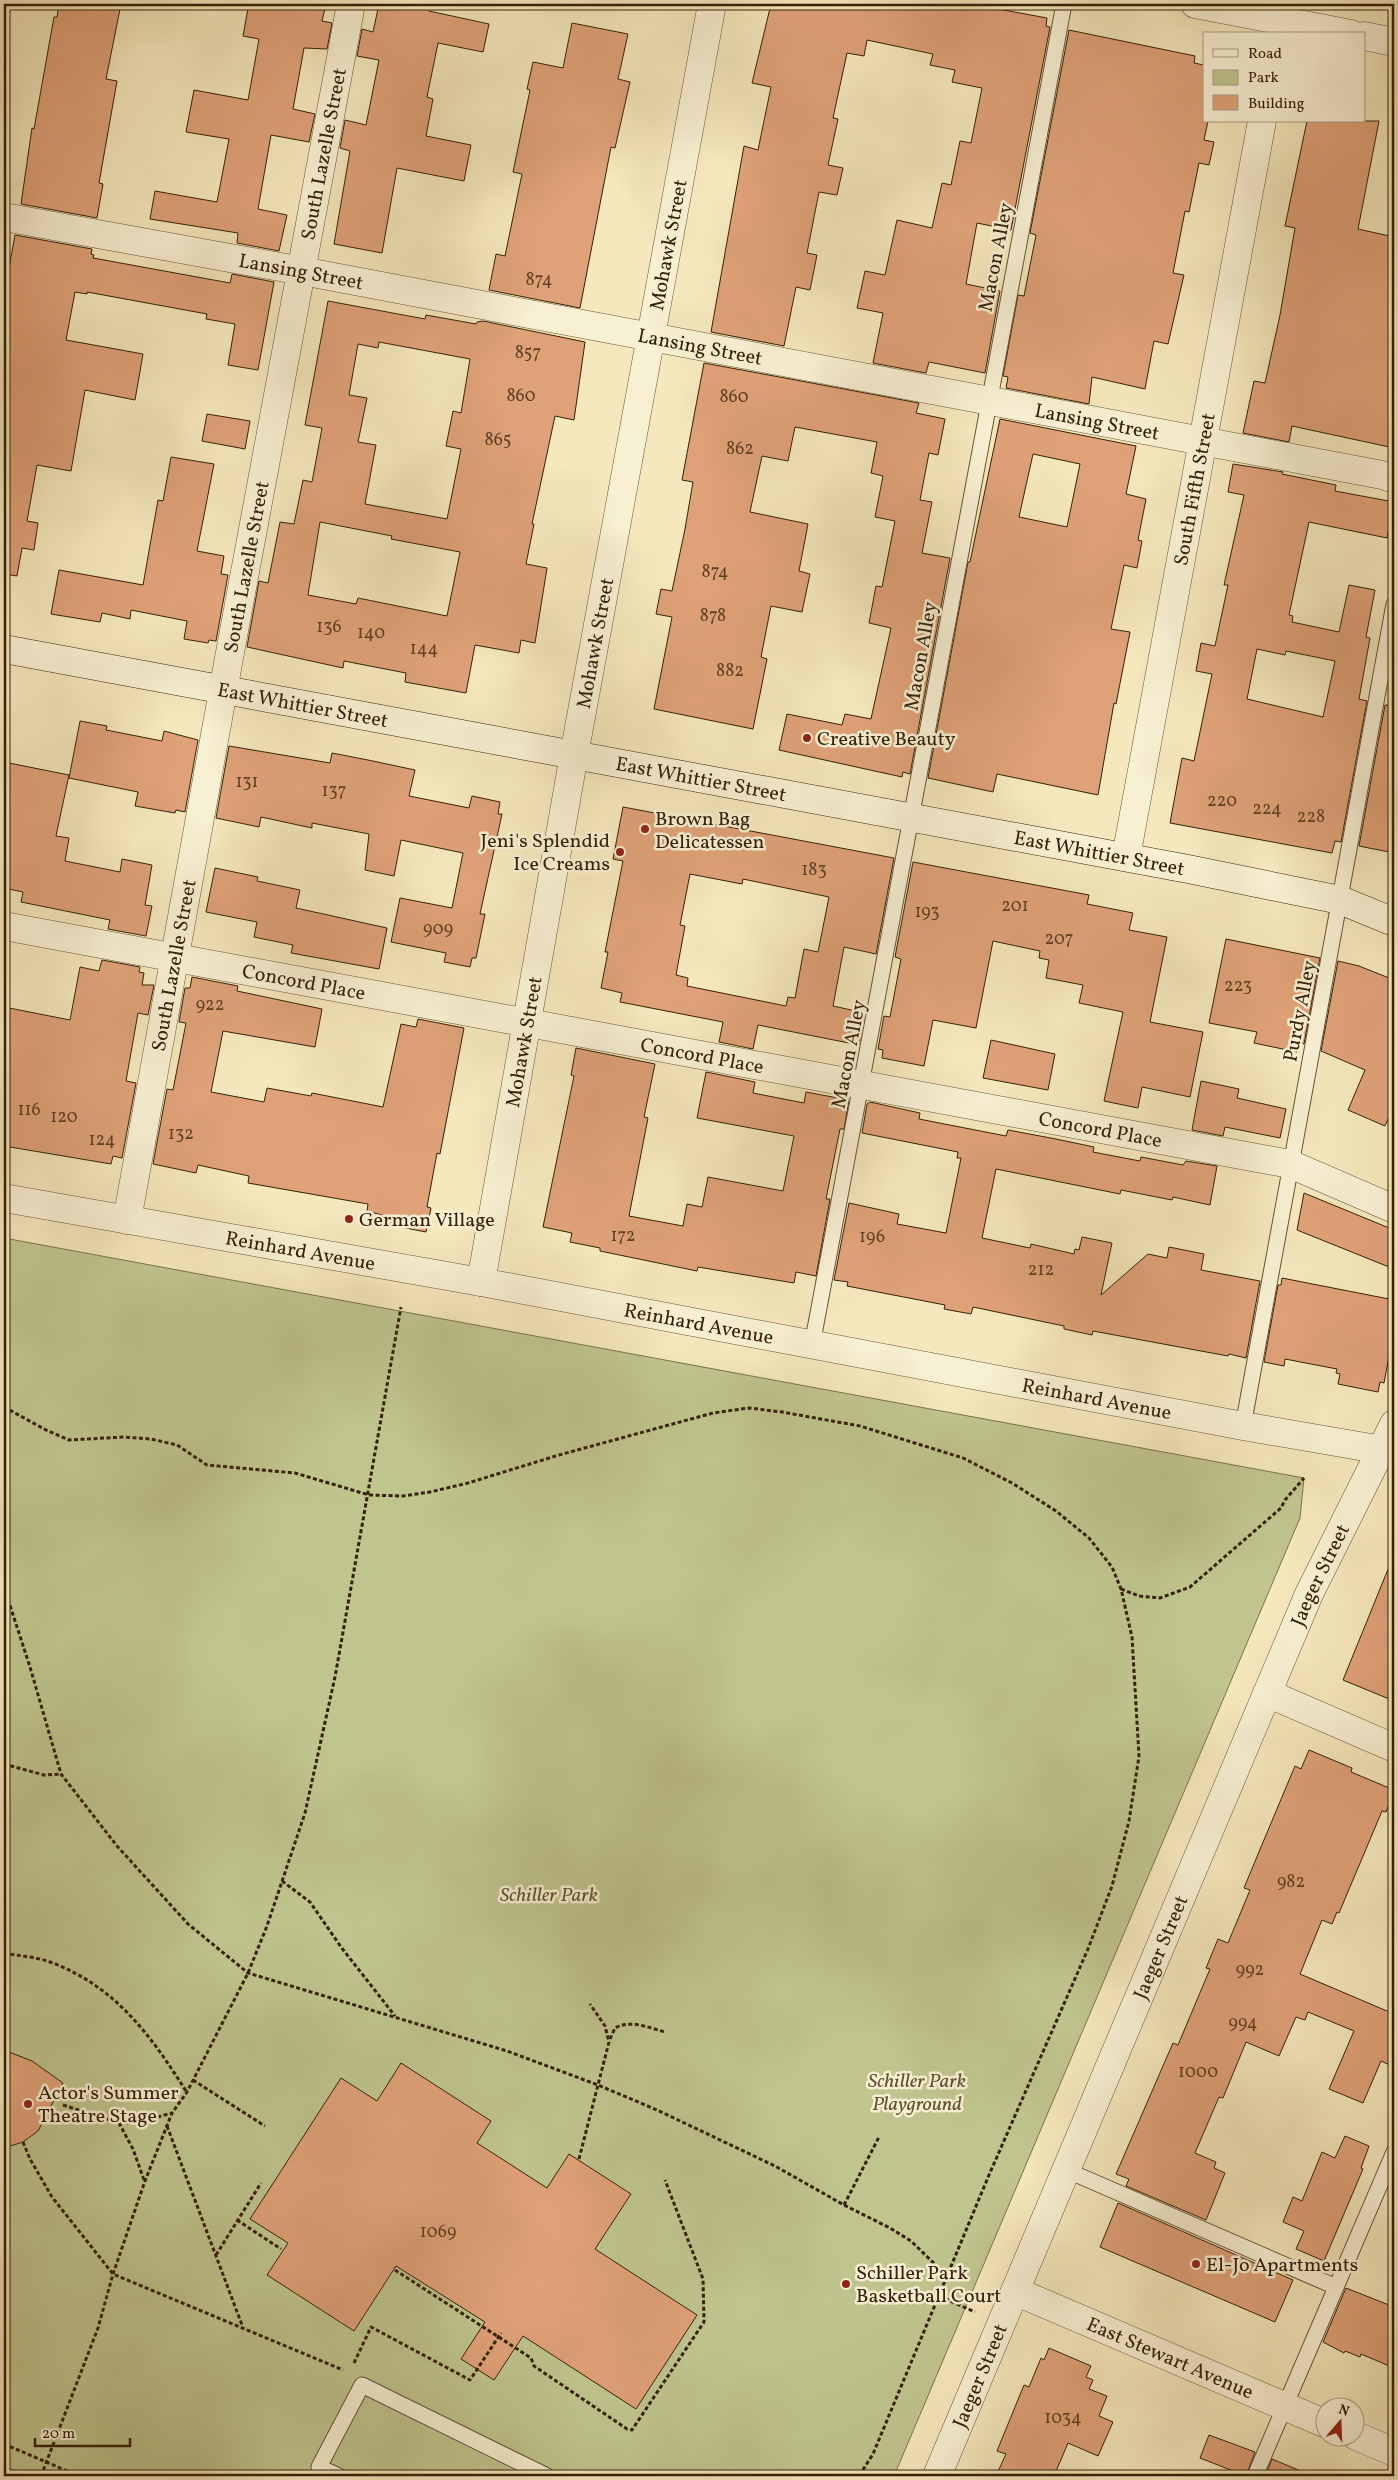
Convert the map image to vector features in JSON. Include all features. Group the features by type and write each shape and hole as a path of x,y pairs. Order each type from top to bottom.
{"street":[{"name":"South Lazelle Street","path":"127,1220 223,689 351,4"},
{"name":"Mohawk Street","path":"481,1282 574,755 712,4"},
{"path":"1195,4 1342,32"},
{"path":"1366,36 1394,42"},
{"name":"South Fifth Street","path":"1126,857 1262,122"},
{"name":"Lansing Street","path":"4,217 302,271 987,402 1204,441 1394,479"},
{"name":"East Whittier Street","path":"4,649 1126,857 1340,900 1394,922"},
{"name":"Concord Place","path":"4,926 526,1021 1290,1164 1394,1209"},
{"name":"Reinhard Avenue","path":"4,1198 481,1282 1243,1426 1388,1451"},
{"name":"Jaeger Street","path":"937,2476 1309,1594 1388,1451 1394,1424"},
{"path":"1267,1693 1394,1748"},
{"name":"East Stewart Avenue","path":"1015,2291 1316,2420"},
{"path":"1366,2440 1394,2452"}],"lane":[{"name":"Macon Alley","path":"812,1345 863,1084 987,402 1064,4"},
{"name":"Purdy Alley","path":"1243,1426 1340,900 1387,684 1394,604"},
{"path":"1255,2476 1394,2152"},
{"path":"1066,2170 1336,2287"},
{"path":"339,2476 319,2467 362,2385 547,2476"}],"path":[{"path":"41,2476 98,2328 113,2274 145,2181 172,2113 187,2092 248,1973 267,1926 305,1814 316,1768 369,1495 401,1307"},
{"path":"4,1407 69,1440 124,1437 151,1439 177,1445 207,1465 295,1473 369,1495 404,1496 430,1492 713,1413 749,1408 860,1426 962,1458 1012,1483 1056,1511 1089,1538 1112,1567 1121,1589 1132,1637 1139,1756 1129,1821 1112,1886 1088,1948 947,2276 873,2454 859,2476"},
{"path":"1121,1589 1139,1596 1160,1598 1190,1588 1282,1508 1285,1500 1304,1478"},
{"path":"4,1587 61,1774 117,1846 188,1924 248,1973 507,2051 598,2085 697,2128 775,2166 844,2205 890,2228 911,2241 947,2276"},
{"path":"4,1764 44,1775 61,1774"},
{"path":"282,1881 310,1902 341,1948 396,2017"},
{"path":"4,1953 52,1963 101,1989 146,2031 187,2092"},
{"path":"590,2004 605,2026 609,2042"},
{"path":"579,2159 609,2042 615,2028 631,2024 665,2032"},
{"path":"192,2080 265,2126"},
{"path":"63,2105 119,2123 139,2122 172,2113"},
{"path":"119,2123 133,2149 145,2181"},
{"path":"167,2126 242,2326"},
{"path":"844,2205 879,2137"},
{"path":"23,2142 30,2159 52,2197 113,2274 349,2372 362,2385"},
{"path":"395,2270 531,2358 534,2366 627,2430 632,2430 636,2427 704,2322 703,2279 665,2180"},
{"path":"215,2255 261,2184"},
{"path":"237,2220 281,2249"},
{"path":"939,2296 1002,2322"},
{"path":"349,2372 371,2327 470,2380 501,2333"},
{"path":"4,2444 79,2476"}],"green space":[{"name":"Schiller Park","path":"4,1238 1304,1478 1300,1518 894,2476 28,2476 4,2466"}],"building":[{"path":"59,4 121,4 106,79 117,81 99,183 103,184 97,218 21,204 32,128 34,129 54,17 57,17"},
{"path":"253,4 326,4 322,21 332,23 327,49 304,48 293,109 315,114 309,142 271,135 258,209 287,215 279,251 237,243 238,233 150,219 155,191 217,202 229,139 186,132 194,90 248,100 259,39 243,36 248,8 252,8"},
{"path":"379,4 430,4 429,11 489,24 483,52 438,43 427,97 433,99 426,136 471,145 464,181 397,168 382,253 334,244 350,151 340,148 345,120 366,125 379,60 357,56 362,29 373,32"},
{"path":"771,4 935,4 967,10 968,4 971,4 1047,18 1046,26 1050,27 1011,230 977,223 966,284 1000,291 985,373 929,362 926,373 873,363 883,313 857,308 865,271 885,275 897,220 932,228 942,183 951,185 960,141 971,143 982,88 952,82 955,70 930,65 933,54 867,40 864,56 847,53 833,118 838,119 828,165 843,168 837,195 819,192 807,253 817,255 810,290 796,287 784,346 711,332 744,146 758,150 771,87 752,83"},
{"path":"572,23 628,34 618,79 630,82 615,148 611,147 580,308 489,290 496,254 505,256 522,174 513,172 530,90 527,89 533,62 563,68"},
{"path":"1069,30 1195,56 1194,63 1203,65 1203,122 1208,122 1204,140 1214,142 1209,165 1199,163 1189,212 1185,211 1173,273 1184,275 1168,344 1154,341 1145,389 1092,377 1089,404 1006,388 1008,377 1003,376 1018,295 1024,296 1036,235 1030,233"},
{"path":"1379,121 1358,229 1394,237 1394,448 1292,426 1289,442 1243,433 1254,381 1265,383 1280,315 1295,228 1285,226 1307,122"},
{"path":"15,235 92,249 91,254 94,255 93,258 230,283 232,274 274,282 258,370 228,365 235,324 206,319 207,314 87,292 87,294 75,292 66,340 143,354 135,400 85,390 71,471 37,465 27,521 38,523 34,550 22,548 17,576 4,574 4,283 6,284"},
{"path":"328,301 425,319 426,315 476,324 483,321 585,342 574,420 555,416 532,524 534,524 526,564 547,568 535,643 521,640 519,653 475,645 466,693 405,682 406,673 344,661 343,668 247,647 259,581 268,583 280,522 294,524 303,480 312,482 322,428 305,425","holes":["379,342 470,359 461,413 453,411 446,446 461,449 447,519 365,504 376,445 358,442 367,398 349,395 358,344 378,348","320,522 392,536 391,539 460,552 447,616 358,598 356,604 308,595"]},
{"path":"704,363 919,403 916,413 945,419 938,455 929,453 920,500 932,502 922,553 950,558 910,774 903,772 902,777 779,750 787,714 842,725 845,714 871,719 891,628 869,623 876,586 882,587 895,521 875,517 883,476 871,473 877,442 795,427 788,461 762,456 750,512 808,524 799,571 810,574 802,612 771,606 761,657 767,659 753,729 654,709 672,617 656,614 661,589 672,591 685,529 693,482 682,480"},
{"path":"207,414 250,421 245,449 202,441"},
{"path":"1000,419 1136,446 1126,494 1146,499 1138,540 1142,541 1137,568 1124,565 1111,629 1130,632 1116,704 1114,703 1098,795 997,774 993,792 928,778 968,562 970,562","holes":["1033,454 1080,464 1067,527 1019,517"]},
{"path":"171,457 214,464 197,551 224,556 221,574 228,575 216,641 209,640 208,643 184,639 187,621 131,610 130,619 102,613 100,622 51,614 59,570 143,585 158,500 163,501"},
{"path":"1233,464 1283,472 1282,474 1336,485 1335,491 1394,502 1387,538 1309,522 1289,615 1293,616 1292,622 1339,632 1349,585 1375,590 1366,637 1370,638 1359,699 1367,701 1341,842 1335,841 1332,853 1170,823 1182,758 1194,761 1212,674 1196,671 1201,643 1215,646 1228,585 1224,585 1244,495 1228,492","holes":["1257,649 1285,655 1286,651 1335,661 1323,717 1247,699"]},
{"path":"1385,705 1394,706 1394,826 1389,852 1359,846"},
{"path":"80,721 107,726 106,730 162,741 164,731 198,740 185,812 176,810 175,813 135,806 138,792 69,778"},
{"path":"229,746 330,763 332,753 368,760 415,770 409,796 469,808 472,796 500,802 498,814 502,814 480,914 485,914 476,958 472,958 470,967 444,962 446,953 391,942 400,898 452,908 463,853 401,840 394,876 365,870 369,834 312,823 312,828 261,817 259,827 216,818"},
{"path":"4,762 69,775 56,836 69,838 65,861 120,872 122,859 152,865 145,905 152,906 146,936 108,929 110,920 21,902 23,892 4,888"},
{"path":"623,807 894,858 876,954 844,947 833,1006 865,1013 859,1045 758,1025 753,1049 719,1042 723,1022 620,1002 622,993 601,988 608,952 605,952 623,861 613,859","holes":["690,874 742,884 743,879 829,897 818,952 804,949 795,998 788,997 786,1006 687,986 688,978 676,975 685,926 680,925"]},
{"path":"913,862 1089,895 1087,904 1133,913 1129,930 1167,937 1150,1022 1203,1032 1190,1097 1142,1087 1138,1108 1104,1101 1123,1012 1079,1003 1083,985 1046,978 1049,960 1039,958 1040,951 993,941 976,1028 933,1020 924,1066 882,1058 883,1050 878,1049 884,1016 890,1017 901,959 895,957"},
{"path":"215,868 258,877 257,881 300,890 296,908 387,928 379,969 291,953 293,945 254,937 257,922 206,912"},
{"path":"1226,939 1320,958 1304,1044 1299,1042 1297,1052 1254,1043 1257,1032 1209,1023"},
{"path":"102,960 140,967 139,972 144,973 142,985 154,985 148,1015 138,1013 126,1081 136,1083 122,1158 113,1156 111,1164 4,1146 4,1007 70,1020 80,967 99,971"},
{"path":"1338,961 1359,966 1394,980 1394,1105 1385,1126 1348,1110 1365,1070 1321,1051"},
{"path":"192,977 238,986 237,991 322,1009 315,1047 223,1031 211,1092 264,1102 267,1088 311,1096 312,1093 383,1107 401,1024 416,1027 418,1019 464,1028 440,1154 437,1153 427,1207 431,1208 426,1232 380,1223 382,1215 367,1211 368,1204 248,1183 249,1176 198,1165 196,1173 153,1164 167,1089 173,1090 186,1023 179,1022 185,988 190,988"},
{"path":"991,1040 1055,1054 1048,1090 983,1078"},
{"path":"576,1048 655,1064 644,1117 648,1118 629,1216 683,1226 687,1204 702,1207 708,1177 783,1191 794,1136 697,1118 706,1072 755,1082 753,1093 804,1103 806,1092 849,1100 844,1129 840,1129 826,1199 830,1199 816,1276 796,1272 794,1283 698,1267 697,1271 600,1251 600,1248 570,1242 572,1233 543,1227 574,1076 571,1075"},
{"path":"1201,1081 1239,1089 1237,1098 1286,1109 1280,1138 1225,1127 1223,1136 1192,1130"},
{"path":"870,1102 920,1113 919,1119 1006,1136 1008,1130 1056,1139 1094,1147 1093,1152 1140,1161 1141,1157 1183,1165 1186,1161 1217,1166 1210,1205 1173,1197 1172,1200 1121,1190 1120,1194 996,1169 982,1238 1030,1248 1031,1244 1074,1254 1075,1249 1079,1250 1082,1237 1112,1243 1101,1295 1148,1254 1167,1258 1169,1247 1204,1254 1201,1270 1260,1281 1246,1358 1093,1331 1092,1335 1064,1329 1064,1326 973,1307 971,1314 944,1309 945,1305 847,1286 848,1282 834,1280 849,1203 899,1214 897,1224 946,1233 961,1158 957,1158 958,1152 862,1133 867,1104"},
{"path":"1304,1193 1394,1230 1394,1269 1297,1230"},
{"path":"1282,1278 1394,1300 1394,1330 1384,1383 1380,1382 1378,1392 1338,1384 1340,1374 1336,1373 1337,1369 1285,1359 1284,1366 1264,1362 1278,1285 1281,1285"},
{"path":"1394,1557 1394,1701 1343,1680"},
{"path":"1309,1750 1352,1768 1351,1772 1394,1790 1386,1812 1382,1811 1339,1913 1337,1912 1332,1924 1322,1920 1300,1974 1394,2014 1394,2067 1381,2061 1363,2103 1329,2089 1354,2031 1308,2012 1305,2020 1296,2017 1279,2056 1246,2042 1223,2098 1219,2097 1195,2153 1216,2162 1214,2168 1225,2173 1206,2220 1126,2186 1129,2179 1116,2174 1173,2043 1178,2045 1210,1969 1206,1968 1218,1939 1228,1943 1250,1890 1244,1888 1261,1847 1295,1766 1301,1769"},
{"name":"Actor's Summer Theatre Stage","path":"4,2050 32,2061 63,2083 38,2131 23,2142 4,2148"},
{"path":"401,2063 491,2121 477,2143 547,2188 569,2154 631,2194 595,2249 697,2315 636,2409 523,2336 494,2380 461,2359 485,2322 396,2266 354,2331 267,2275 288,2243 250,2219 341,2078 377,2101"},
{"path":"1345,2136 1369,2146 1361,2168 1363,2169 1324,2261 1296,2249 1304,2231 1283,2222 1293,2197 1302,2201 1322,2152 1335,2158"},
{"name":"El-Jo Apartments","path":"1118,2203 1293,2280 1275,2322 1100,2247"},
{"path":"1346,2288 1394,2307 1394,2368 1361,2354 1360,2357 1345,2351 1344,2353 1323,2342"},
{"path":"1049,2348 1091,2366 1086,2377 1093,2380 1089,2389 1107,2396 1099,2416 1113,2422 1098,2456 1068,2443 1054,2476 996,2476 1006,2454 997,2451 1024,2385 1029,2387 1041,2358 1044,2360"},
{"path":"1209,2435 1255,2452 1246,2476 1200,2458"},
{"path":"1272,2459 1313,2476 1265,2476"}],"place":[{"name":"Creative Beauty","path":"807,738"},
{"name":"Brown Bag Delicatessen","path":"645,829"},
{"name":"Jeni's Splendid Ice Creams","path":"620,852"},
{"name":"German Village","path":"349,1219"},
{"name":"Actor's Summer Theatre Stage","path":"28,2104"},
{"name":"El-Jo Apartments","path":"1196,2264"},
{"name":"Schiller Park Basketball Court","path":"846,2284"}],"park label":[{"name":"Schiller Park Playground","path":"917,2092"}]}
